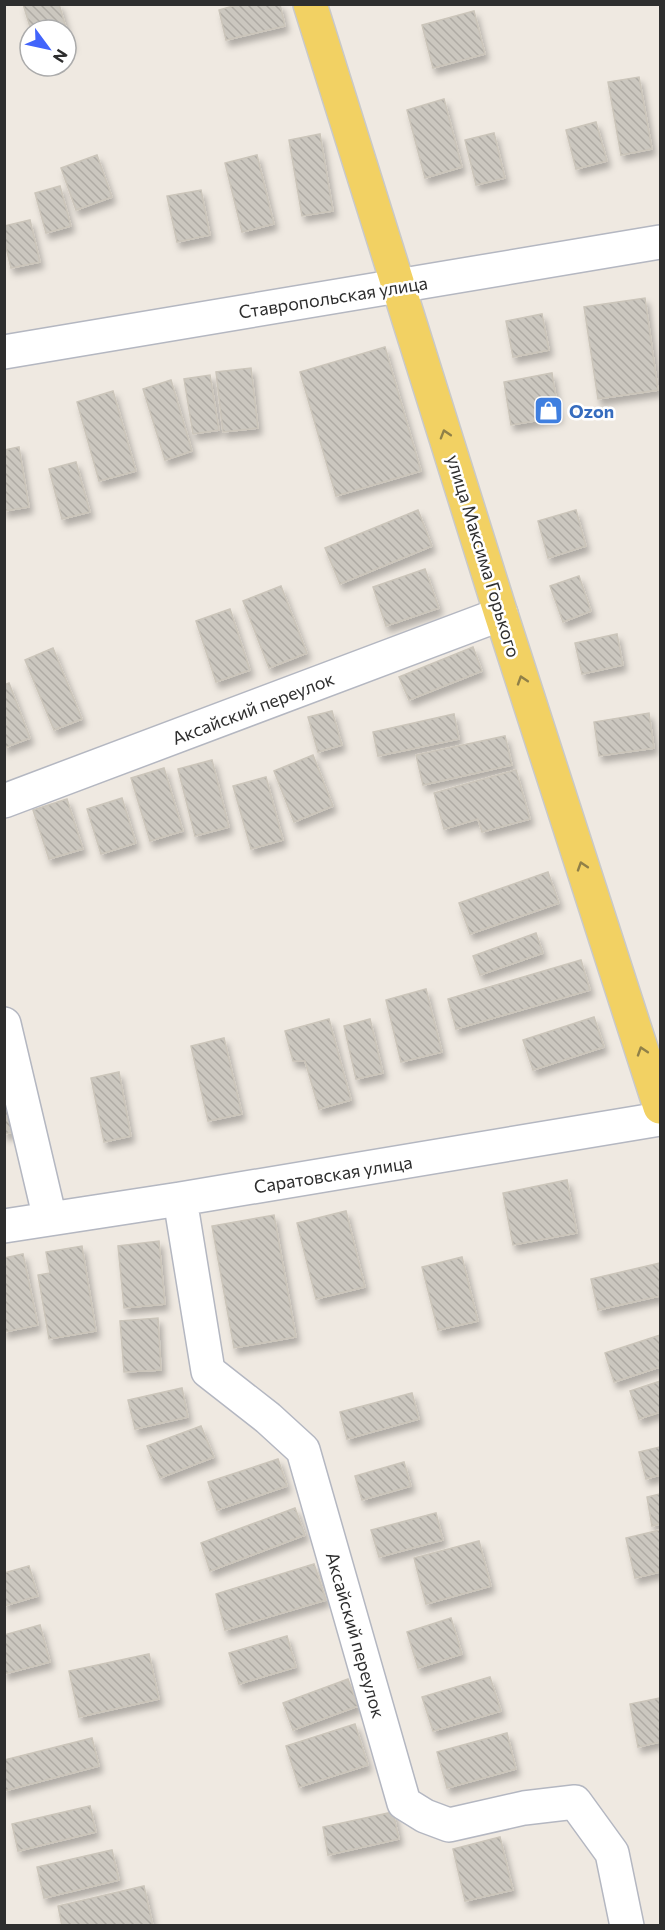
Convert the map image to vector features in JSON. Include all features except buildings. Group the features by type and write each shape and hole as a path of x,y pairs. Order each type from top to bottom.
{"main road":[{"name":"улица Максима Горького","path":"310,4 501,614 660,1107"}],"street":[{"name":"Ставропольская улица","path":"4,352 660,242"},
{"name":"Аксайский переулок","path":"4,801 501,614"},
{"path":"4,1024 50,1219"},
{"name":"Саратовская улица","path":"4,1226 660,1119"},
{"name":"Аксайский переулок","path":"180,1199 208,1371 268,1418 303,1450 404,1803 425,1816 449,1825 524,1808 575,1802 612,1853 627,1926"}],"place":[{"name":"Ozon","path":"548,411"}]}
